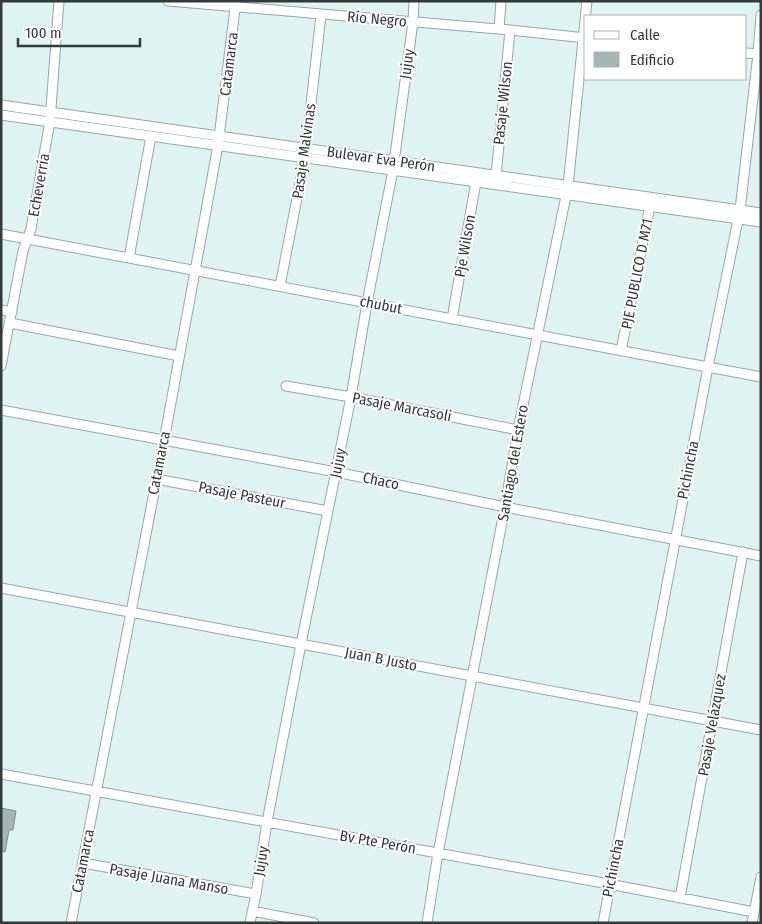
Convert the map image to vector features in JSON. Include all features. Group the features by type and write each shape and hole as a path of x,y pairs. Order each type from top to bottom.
{"street":[{"name":"Echeverría","path":"1,366 23,251 31,229 50,117 60,1"},
{"name":"Río Negro","path":"168,1 236,4 321,15 584,38"},
{"name":"Jujuy","path":"250,923 300,644 351,397 393,166 413,22 414,1"},
{"path":"499,29 501,1"},
{"name":"Santiago del Estero","path":"586,15 587,1"},
{"name":"Catamarca","path":"71,923 164,441 219,141 236,4"},
{"name":"Pasaje Malvinas","path":"280,286 305,153 321,15"},
{"name":"Pichincha","path":"603,923 708,367 739,215 760,54 761,15"},
{"name":"Pasaje Wilson","path":"496,176 510,30"},
{"name":"Santiago del Estero","path":"427,923 438,853 505,507 518,430 567,190 584,46"},
{"path":"747,53 760,54"},
{"name":"Bulevar Eva Perón","path":"1,105 50,117 151,136 219,141"},
{"name":"Bulevar Eva Perón","path":"1,114 50,117 477,177 739,215 761,222"},
{"path":"129,258 151,136"},
{"name":"Bulevar Eva Perón","path":"477,177 496,176 567,190"},
{"name":"Pje Wilson","path":"452,319 477,177"},
{"name":"PJE PUBLICO D M71","path":"621,350 651,202"},
{"name":"Bulevar Eva Perón","path":"739,215 761,213"},
{"name":"chubut","path":"1,234 761,377"},
{"path":"1,310 12,312"},
{"path":"10,323 179,356"},
{"name":"Pasaje Marcasoli","path":"286,386 518,430"},
{"name":"Chaco","path":"1,410 336,472 505,507 761,556"},
{"name":"Pasaje Pasteur","path":"156,479 328,511"},
{"name":"Pasaje Velázquez","path":"680,898 743,552"},
{"name":"Juan B Justo","path":"1,588 761,730"},
{"name":"Bv Pte Perón","path":"1,774 610,884 754,912"},
{"name":"Pasaje Juana Manso","path":"83,863 256,894"},
{"path":"752,923 761,877"},
{"path":"252,912 314,923"}],"building":[{"path":"1,808 16,811 13,830 9,830 5,852 1,851"}]}
